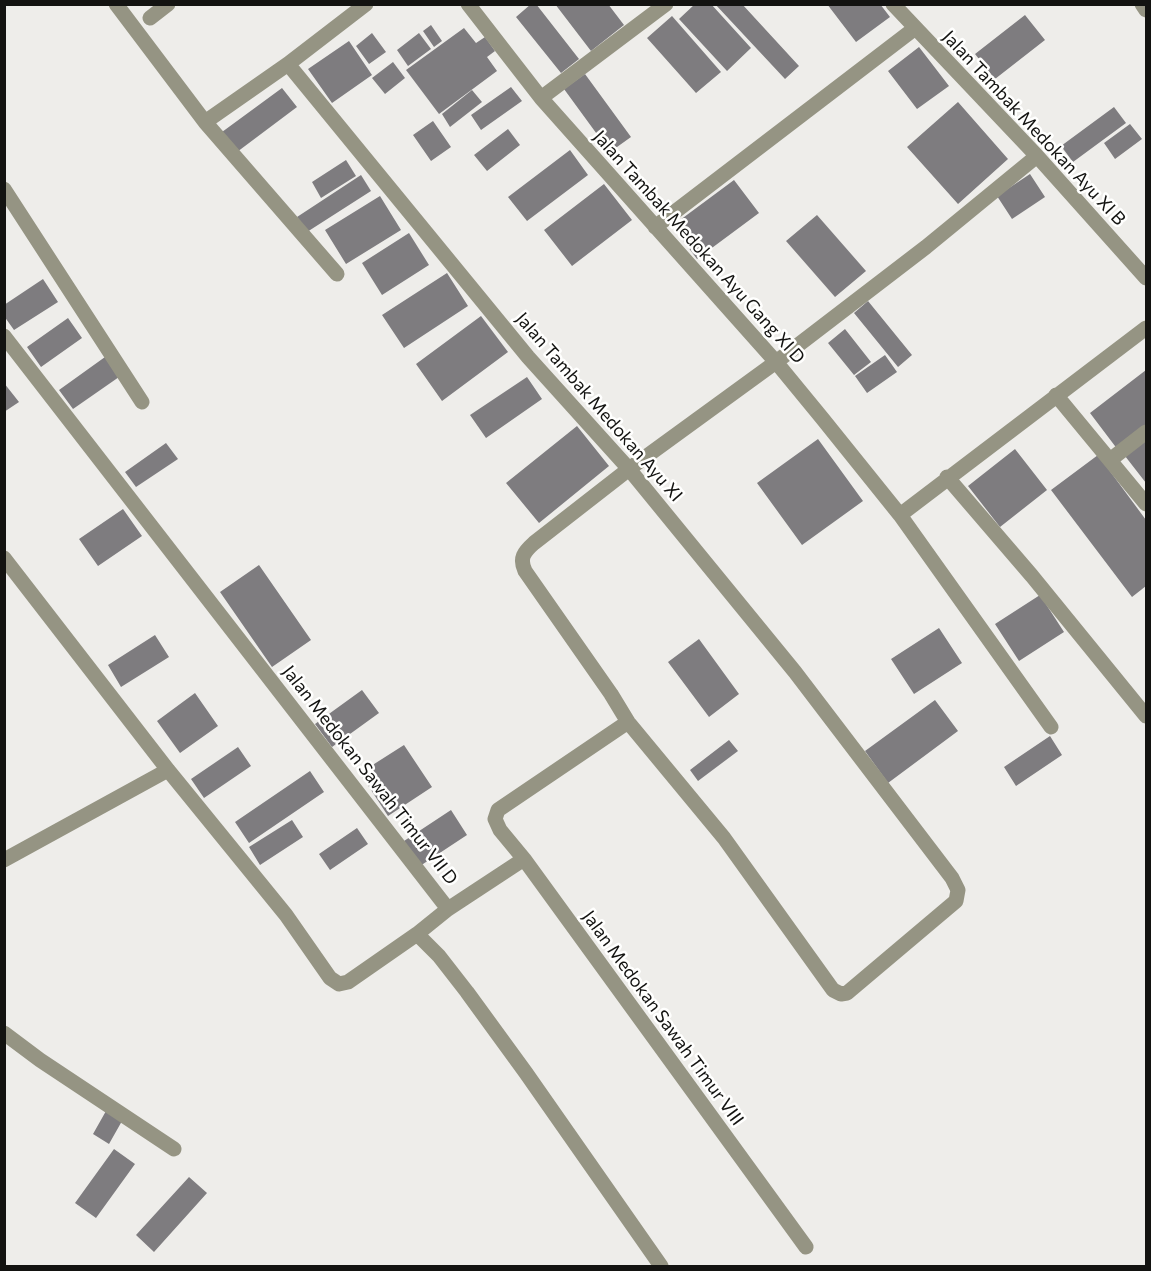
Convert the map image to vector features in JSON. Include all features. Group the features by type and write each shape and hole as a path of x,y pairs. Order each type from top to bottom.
{"street":[{"path":"116,4 205,122 337,274"},
{"path":"150,18 168,4"},
{"path":"205,122 288,64 366,4"},
{"name":"Jalan Tambak Medokan Ayu Gang XI D","path":"468,4 541,98 776,362 900,515 1051,727"},
{"path":"541,98 666,4"},
{"name":"Jalan Tambak Medokan Ayu XI B","path":"893,4 1037,156 1146,278"},
{"path":"1142,4 1146,10"},
{"path":"655,227 914,28"},
{"name":"Jalan Tambak Medokan Ayu XI","path":"288,64 528,357 629,469 795,672 952,878 958,890 956,901 847,993 841,994 833,990 724,838 628,722"},
{"path":"628,722 522,565 522,557 526,550 629,469 776,362 926,247 1037,156"},
{"path":"4,189 142,402"},
{"path":"900,515 947,477 1146,328"},
{"name":"Jalan Medokan Sawah Timur VII D","path":"4,336 448,909 417,934 348,982 339,984 330,978 286,915 168,770"},
{"path":"1056,395 1146,504"},
{"path":"1110,460 1146,432"},
{"path":"947,477 1032,576 1146,716"},
{"path":"4,558 168,770 7,854"},
{"name":"Jalan Medokan Sawah Timur VIII","path":"628,722 498,810 495,819 500,830 524,859 806,1247"},
{"path":"448,909 524,859"},
{"path":"417,934 439,956 467,992 661,1266"},
{"path":"4,1033 40,1060 174,1149"}],"building":[{"path":"531,4 536,4 579,59 561,73 516,17"},
{"path":"555,4 608,4 624,25 591,51"},
{"path":"695,4 711,4 751,48 727,71 679,19"},
{"path":"715,4 742,4 799,66 785,79"},
{"path":"827,4 880,4 890,17 856,42"},
{"path":"1025,15 1045,40 995,79 975,54"},
{"path":"672,16 721,72 696,93 647,38"},
{"path":"431,25 442,41 434,47 423,31"},
{"path":"464,28 476,43 485,37 495,51 487,57 497,71 439,114 406,70"},
{"path":"372,33 386,52 369,64 356,46"},
{"path":"419,33 431,49 408,66 397,50"},
{"path":"349,41 372,75 332,103 308,69"},
{"path":"919,47 949,86 917,109 888,71"},
{"path":"393,62 405,78 385,94 372,78"},
{"path":"585,74 631,137 610,152 564,89"},
{"path":"511,87 522,101 481,130 471,115"},
{"path":"282,88 297,107 237,152 222,132"},
{"path":"472,90 482,102 450,127 442,114"},
{"path":"958,102 1008,159 958,204 907,147"},
{"path":"1114,107 1126,123 1073,162 1061,146"},
{"path":"433,121 451,147 431,161 413,135"},
{"path":"1130,124 1142,139 1115,159 1104,143"},
{"path":"508,129 520,145 487,171 474,155"},
{"path":"570,150 588,175 527,221 508,197"},
{"path":"346,160 356,176 321,198 312,182"},
{"path":"1030,174 1045,197 1012,219 997,196"},
{"path":"361,175 371,191 307,232 297,217"},
{"path":"734,180 759,213 697,259 672,226"},
{"path":"604,184 632,220 572,266 544,230"},
{"path":"380,196 401,230 346,264 325,230"},
{"path":"817,215 866,271 835,297 786,241"},
{"path":"409,233 429,265 382,295 362,263"},
{"path":"447,273 468,306 404,348 382,315"},
{"path":"43,279 58,302 14,330 4,316 4,305"},
{"path":"868,301 912,355 898,367 854,313"},
{"path":"481,316 508,352 442,401 416,364"},
{"path":"68,318 82,338 41,367 27,347"},
{"path":"845,329 871,362 854,375 828,343"},
{"path":"885,355 897,372 867,393 855,376"},
{"path":"105,357 119,377 73,409 59,390"},
{"path":"1146,370 1146,428 1118,450 1090,413"},
{"path":"527,377 542,399 486,438 470,415"},
{"path":"4,383 19,402 4,412"},
{"path":"577,426 609,466 539,523 506,483"},
{"path":"818,439 863,501 802,545 757,483"},
{"path":"1146,439 1146,483 1125,456"},
{"path":"166,443 178,459 136,487 125,472"},
{"path":"1015,449 1047,490 1000,527 968,486"},
{"path":"1098,455 1146,520 1146,586 1132,597 1051,490"},
{"path":"123,509 142,536 98,566 79,539"},
{"path":"259,565 311,640 272,667 220,592"},
{"path":"1040,595 1064,632 1019,661 995,624"},
{"path":"939,628 962,663 914,694 891,659"},
{"path":"155,635 169,657 121,687 108,665"},
{"path":"699,639 739,694 709,717 668,662"},
{"path":"362,690 379,713 332,747 315,724"},
{"path":"195,693 218,726 180,753 157,721"},
{"path":"935,700 958,731 888,783 865,751"},
{"path":"1050,736 1062,755 1016,786 1004,767"},
{"path":"729,740 738,751 698,781 690,770"},
{"path":"404,745 432,787 388,816 360,773"},
{"path":"238,747 251,766 204,798 191,779"},
{"path":"310,771 324,792 249,843 235,822"},
{"path":"451,810 467,835 420,866 404,841"},
{"path":"292,820 303,837 260,865 249,847"},
{"path":"357,828 368,844 330,870 319,854"},
{"path":"106,1111 122,1121 109,1144 93,1134"},
{"path":"114,1149 135,1164 96,1218 75,1203"},
{"path":"189,1177 207,1193 154,1252 136,1235"}]}
